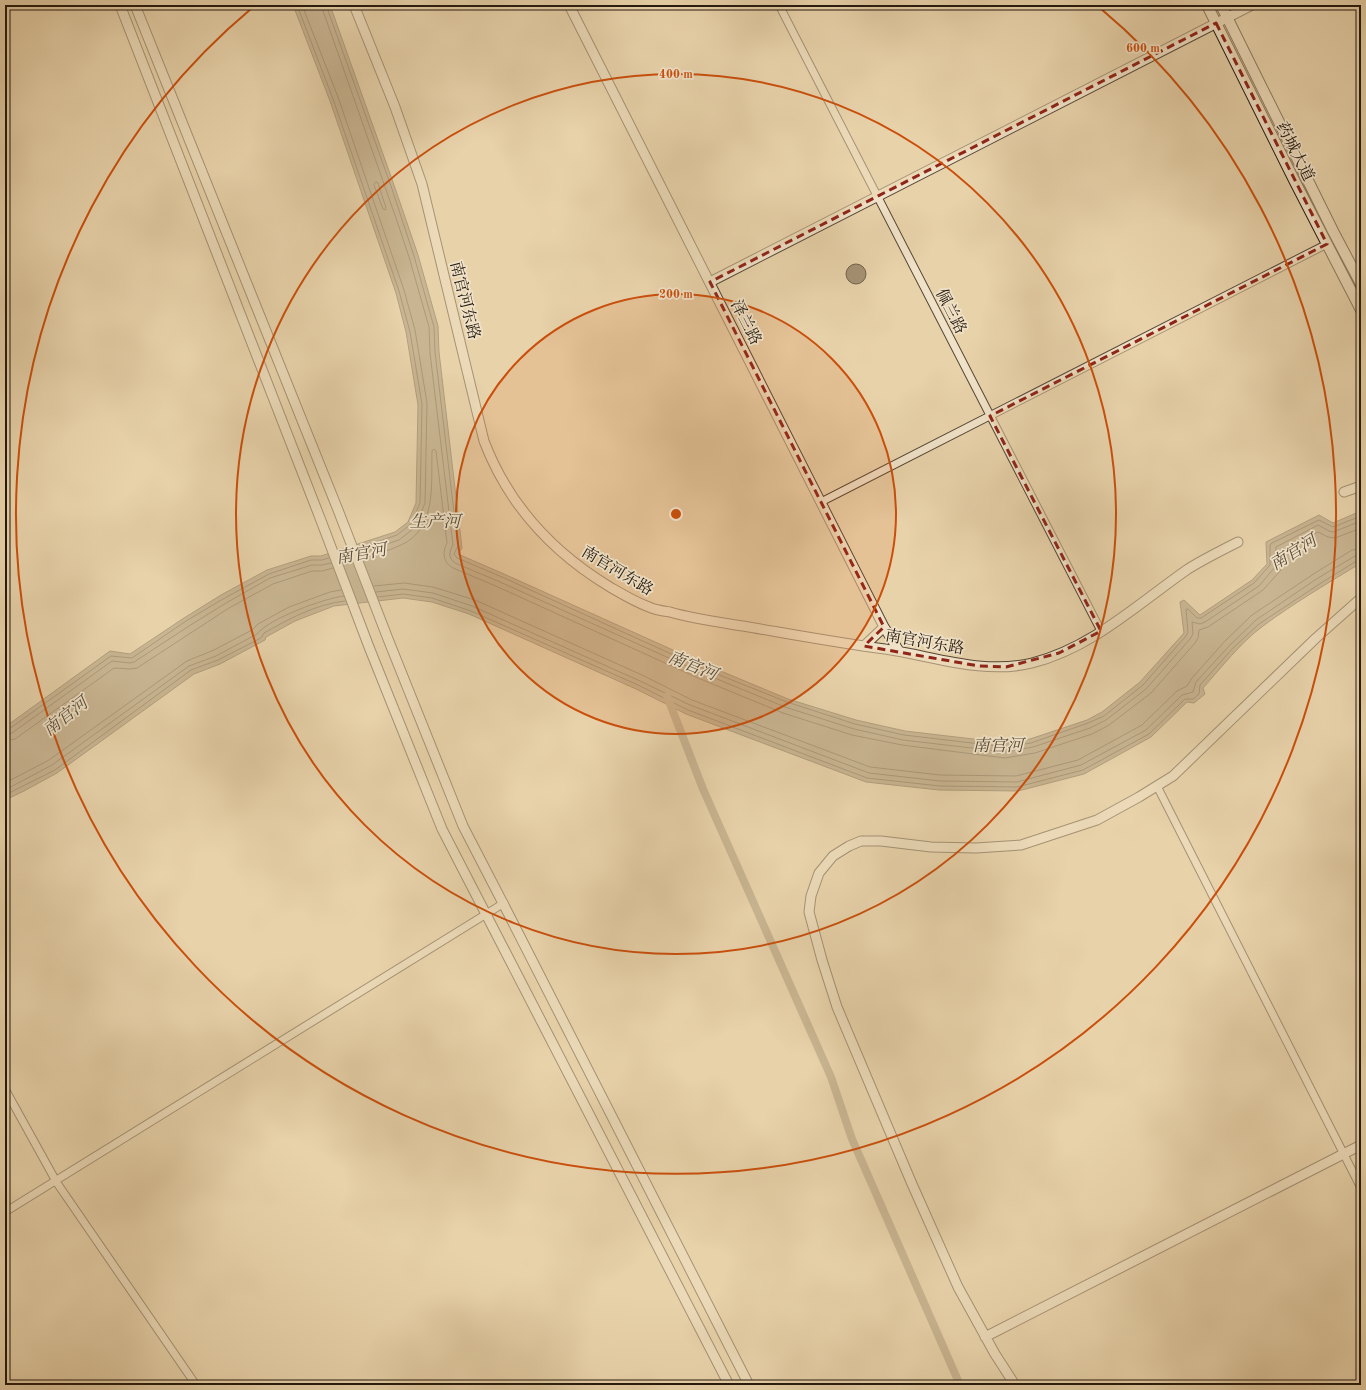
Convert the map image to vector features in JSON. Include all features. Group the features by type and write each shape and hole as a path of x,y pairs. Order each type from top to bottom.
{"main road":[{"name":"药城大道","path":"1207,5 1294,182 1361,310"},
{"name":"药城大道","path":"1221,5 1333,231 1361,284"}],"street":[{"path":"120,5 369,647 442,829 729,1385"},
{"path":"135,5 463,826 749,1385"},
{"name":"南官河东路","path":"354,5 395,107 422,184 484,441 491,459 503,482 534,526 553,546 596,578 649,607 689,618 899,651 979,666 1006,667 1032,663 1083,643 1190,568 1238,542"},
{"name":"泽兰路","path":"569,5 884,627 899,651"},
{"name":"佩兰路","path":"779,5 1101,631"},
{"path":"710,282 1252,5"},
{"path":"821,502 1327,244"},
{"path":"1344,492 1361,486"},
{"path":"1015,1385 985,1337 958,1287 909,1177 837,1007 822,960 810,912 811,896 819,872 833,856 849,846 861,841 881,841 931,847 976,848 1021,845 1098,820 1173,776 1316,638 1361,598"},
{"path":"864,646 884,627"},
{"path":"1157,786 1361,1188"},
{"path":"5,1212 504,904"},
{"path":"5,1089 55,1181 196,1385"},
{"path":"985,1337 1361,1145"}],"highlighted area":[{"path":"1216,23 1327,244 990,416 1101,631 1059,653 1006,667 979,666 864,646 884,627 710,282"}],"water":[{"path":"293,5 330,5 418,255 438,326 439,352 462,548 458,554 704,664 788,699 856,720 905,731 1007,743 1030,739 1087,720 1102,712 1140,682 1184,633 1180,602 1184,600 1200,615 1252,580 1267,564 1266,542 1319,515 1333,523 1361,511 1361,563 1299,601 1255,632 1203,688 1205,694 1194,703 1187,702 1151,737 1084,774 1018,791 939,790 866,782 686,714 636,689 469,614 432,602 403,598 334,606 295,621 266,637 265,640 220,664 194,674 57,773 5,800 5,727 110,651 130,654 221,595 267,570 311,556 321,556 395,532 408,522 416,503 418,405 406,332 396,293 330,101"},
{"path":"856,264 863,267 866,274 863,281 856,284 849,281 846,274 849,267"}],"waterway":[{"path":"667,696 703,789 831,1077 852,1139 960,1385"}],"water label":[{"name":"生产河","path":"435,521"},
{"name":"南官河","path":"1293,552"},
{"name":"南官河","path":"361,553"},
{"name":"南官河","path":"693,665"},
{"name":"南官河","path":"65,716"},
{"name":"南官河","path":"998,745"}]}
